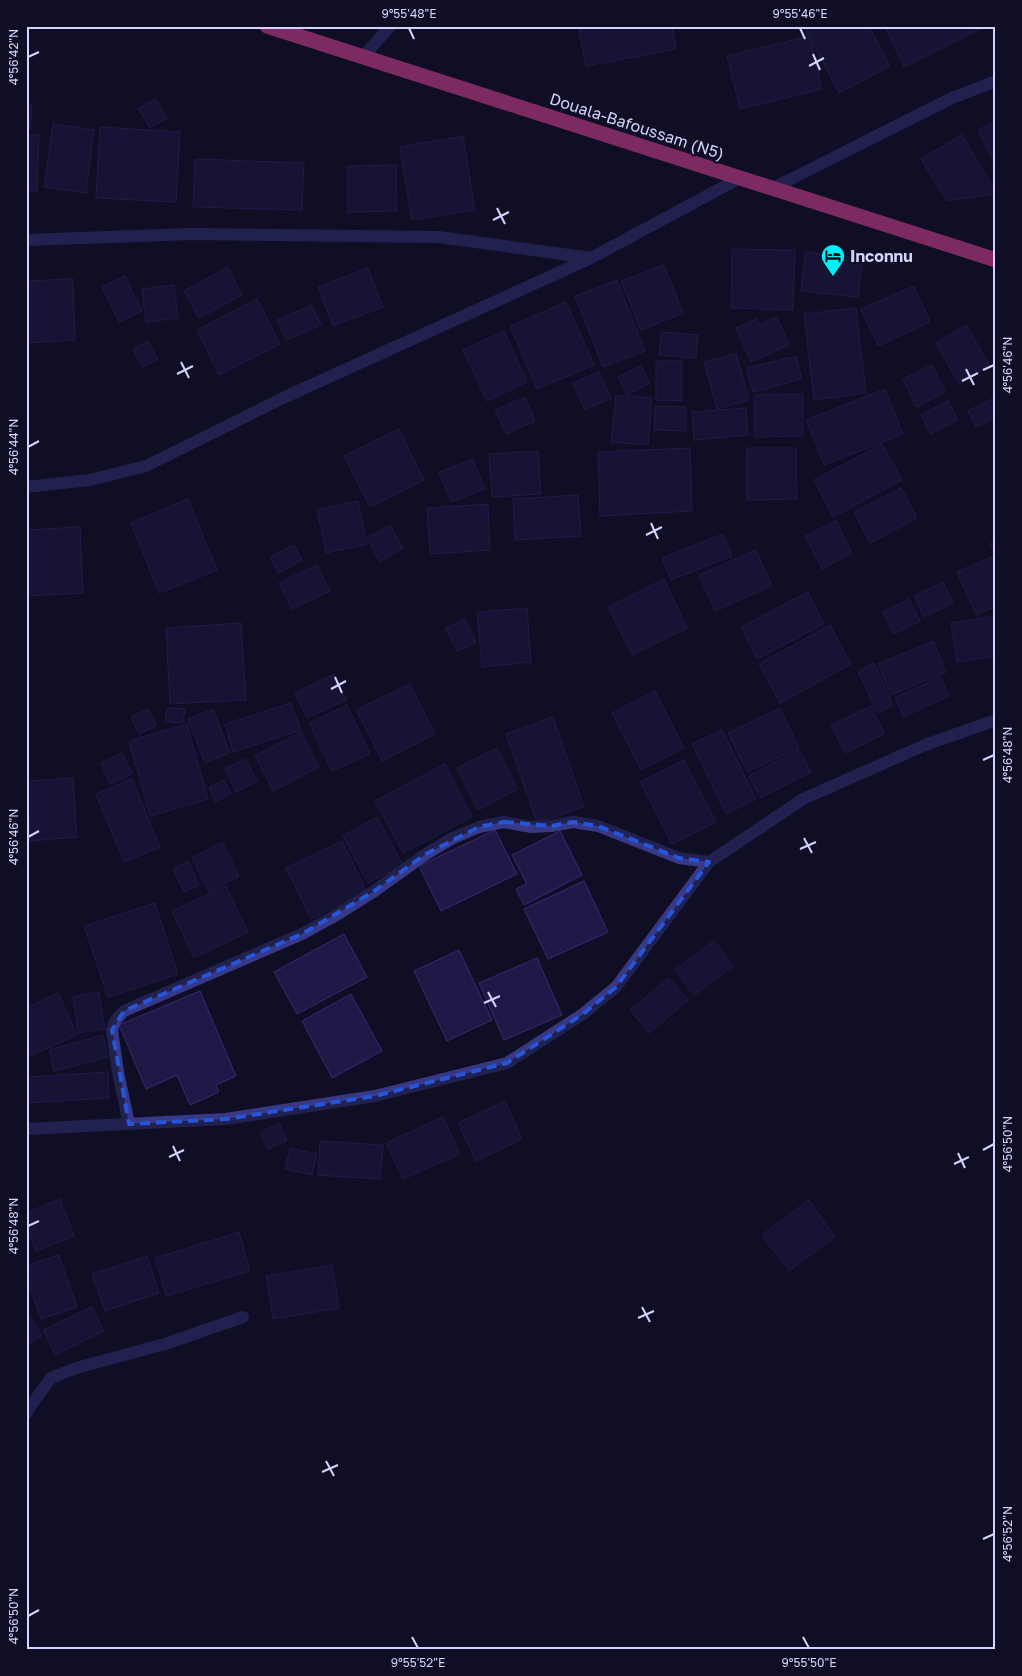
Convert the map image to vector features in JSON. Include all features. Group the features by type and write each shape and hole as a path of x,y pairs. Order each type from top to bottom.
{"highway":[{"name":"Douala-Bafoussam (N5)","path":"267,26 996,260"}],"street":[{"path":"364,56 390,26"},
{"path":"771,189 952,98 996,81"},
{"path":"26,487 90,480 146,466 285,397 591,258 740,178"},
{"path":"26,240 192,234 439,237 591,258"},
{"path":"26,1129 226,1119 375,1096 507,1063 583,1014 616,987 671,910 709,862 803,799 925,745 996,720"},
{"path":"129,1124 118,1072 112,1030 115,1021 124,1010 302,934 357,903 452,838 479,827 504,822 532,827 572,822 598,826 679,858 709,862"},
{"path":"26,1414 51,1378 76,1368 165,1344 244,1317"}],"highlighted area":[{"path":"504,822 551,826 573,822 598,826 679,858 709,862 616,987 583,1014 507,1063 375,1096 226,1119 129,1124 112,1030 124,1011 302,934 373,892 426,854 479,827"}],"building":[{"path":"578,26 672,26 676,49 586,66"},
{"path":"804,26 869,26 890,66 839,93"},
{"path":"885,26 979,26 980,29 904,67"},
{"path":"810,36 822,89 740,109 727,56"},
{"path":"155,99 167,118 150,128 138,109"},
{"path":"26,105 32,105 30,130 26,130"},
{"path":"996,121 996,166 978,130"},
{"path":"53,124 94,130 86,193 44,187"},
{"path":"100,127 180,132 176,202 96,198"},
{"path":"26,135 39,135 37,191 26,191"},
{"path":"962,135 996,194 947,201 921,159"},
{"path":"463,136 475,210 412,220 400,147"},
{"path":"195,159 304,163 302,210 193,207"},
{"path":"396,165 397,211 348,212 348,166"},
{"path":"732,249 795,250 793,310 731,308"},
{"path":"805,252 863,258 858,297 801,291"},
{"path":"664,265 683,313 641,330 621,281"},
{"path":"228,267 242,295 199,318 184,291"},
{"path":"368,268 383,307 333,326 318,287"},
{"path":"125,276 142,311 119,322 102,287"},
{"path":"73,279 75,340 26,343 26,281"},
{"path":"617,280 645,351 603,367 575,296"},
{"path":"174,285 178,318 146,322 142,289"},
{"path":"914,286 930,322 878,346 861,309"},
{"path":"257,299 280,344 219,375 197,330"},
{"path":"566,302 594,365 537,389 510,326"},
{"path":"312,305 321,325 286,340 277,320"},
{"path":"856,308 866,393 814,400 804,314"},
{"path":"777,317 789,345 751,362 736,328 757,319 759,325"},
{"path":"966,325 990,366 959,384 936,343"},
{"path":"504,331 527,382 487,401 463,350"},
{"path":"661,332 698,335 696,358 659,355"},
{"path":"148,341 158,359 143,367 133,349"},
{"path":"736,354 749,400 717,409 704,362"},
{"path":"796,356 802,379 753,392 747,368"},
{"path":"656,361 682,361 682,401 656,400"},
{"path":"932,365 945,392 916,407 903,379"},
{"path":"641,366 650,383 627,395 618,377"},
{"path":"599,372 611,398 585,410 573,383"},
{"path":"885,389 903,434 824,465 806,420"},
{"path":"803,394 803,436 755,437 755,395"},
{"path":"616,395 652,398 648,445 611,442"},
{"path":"525,397 535,421 506,434 495,410"},
{"path":"996,397 996,417 976,427 968,411"},
{"path":"948,401 958,420 930,434 921,415"},
{"path":"655,406 686,407 686,431 654,430"},
{"path":"746,408 748,435 694,440 692,412"},
{"path":"399,429 424,480 370,507 344,456"},
{"path":"882,444 902,480 833,517 814,480"},
{"path":"690,448 692,511 600,516 598,452"},
{"path":"747,448 796,448 797,499 747,500"},
{"path":"538,451 541,494 492,497 489,454"},
{"path":"473,459 485,489 451,502 439,472"},
{"path":"901,488 917,518 870,543 854,512"},
{"path":"578,495 581,536 515,540 513,499"},
{"path":"188,499 217,570 159,593 131,523"},
{"path":"358,501 367,544 326,553 317,510"},
{"path":"488,504 490,550 430,554 427,508"},
{"path":"836,521 852,553 822,569 805,536"},
{"path":"390,525 403,548 380,562 367,538"},
{"path":"80,527 83,593 26,596 26,530"},
{"path":"723,534 732,556 671,580 662,558"},
{"path":"996,541 996,557 990,544"},
{"path":"294,545 302,560 278,573 270,557"},
{"path":"756,550 772,586 715,611 699,575"},
{"path":"992,557 996,566 996,606 976,615 957,572"},
{"path":"317,565 330,591 292,609 279,583"},
{"path":"664,579 687,628 632,655 608,607"},
{"path":"943,582 953,603 924,617 914,596"},
{"path":"808,592 824,624 757,659 741,627"},
{"path":"909,599 920,621 894,634 883,612"},
{"path":"527,608 531,662 482,667 477,612"},
{"path":"996,616 996,656 957,662 951,623"},
{"path":"465,619 476,643 457,651 446,628"},
{"path":"241,623 246,700 170,704 166,628"},
{"path":"830,625 851,664 780,703 759,664"},
{"path":"933,641 946,672 891,695 878,664"},
{"path":"874,663 893,705 877,713 858,671"},
{"path":"334,674 346,700 307,718 295,693"},
{"path":"940,677 949,696 903,717 895,698"},
{"path":"410,684 435,734 382,761 356,710"},
{"path":"655,691 684,748 641,770 612,713"},
{"path":"291,703 301,730 233,752 225,724"},
{"path":"347,705 370,754 332,771 309,723"},
{"path":"871,706 884,734 845,753 831,725"},
{"path":"167,708 185,709 183,723 165,722"},
{"path":"780,708 799,748 747,772 728,733"},
{"path":"148,709 156,726 139,734 131,717"},
{"path":"213,709 230,753 205,763 188,719"},
{"path":"553,717 584,807 537,823 506,734"},
{"path":"187,724 208,799 150,816 129,741"},
{"path":"722,730 756,799 726,814 692,744"},
{"path":"301,732 319,767 273,791 255,756"},
{"path":"497,748 518,789 478,810 457,768"},
{"path":"799,750 811,772 760,798 749,776"},
{"path":"122,753 132,774 110,784 101,763"},
{"path":"246,759 257,781 236,792 225,768"},
{"path":"684,760 716,822 672,844 640,782"},
{"path":"445,764 472,817 403,853 375,801"},
{"path":"73,778 77,837 30,841 27,781"},
{"path":"132,779 160,847 124,862 96,794"},
{"path":"224,780 231,793 215,802 209,788"},
{"path":"377,817 403,865 368,883 343,836"},
{"path":"495,830 517,874 441,911 419,866"},
{"path":"560,831 582,875 524,905 516,889 527,884 512,855"},
{"path":"342,841 367,892 311,919 286,868"},
{"path":"222,842 239,876 209,892 192,858"},
{"path":"188,861 199,885 184,892 173,869"},
{"path":"584,881 608,932 548,959 524,909"},
{"path":"226,886 248,932 194,958 172,911"},
{"path":"155,903 178,974 108,997 84,926"},
{"path":"344,934 367,977 297,1014 274,972"},
{"path":"714,941 733,966 694,995 675,970"},
{"path":"459,950 492,1020 447,1041 414,971"},
{"path":"537,958 562,1015 504,1040 479,983"},
{"path":"669,978 688,1000 649,1033 630,1010"},
{"path":"200,991 236,1076 216,1085 219,1092 190,1105 177,1075 146,1089 119,1025"},
{"path":"99,992 105,1029 78,1033 73,997"},
{"path":"58,993 77,1035 30,1056 26,1047 26,1008"},
{"path":"351,994 382,1051 332,1078 302,1021"},
{"path":"103,1035 108,1057 54,1071 49,1050"},
{"path":"108,1072 109,1098 26,1103 26,1077"},
{"path":"505,1101 522,1139 476,1161 458,1123"},
{"path":"443,1117 460,1154 403,1179 386,1143"},
{"path":"279,1123 287,1140 268,1149 260,1133"},
{"path":"320,1141 383,1145 380,1179 318,1175"},
{"path":"290,1148 317,1154 312,1175 285,1169"},
{"path":"60,1199 74,1236 36,1251 26,1227 26,1213"},
{"path":"809,1200 835,1237 789,1271 762,1235"},
{"path":"239,1232 250,1271 166,1296 155,1258"},
{"path":"59,1255 77,1307 41,1319 26,1277 26,1266"},
{"path":"147,1256 159,1293 105,1311 92,1274"},
{"path":"332,1265 339,1308 273,1319 266,1276"},
{"path":"92,1307 104,1331 55,1355 43,1330"},
{"path":"26,1310 42,1336 26,1346"}],"place":[{"name":"Inconnu","path":"833,277"}]}
